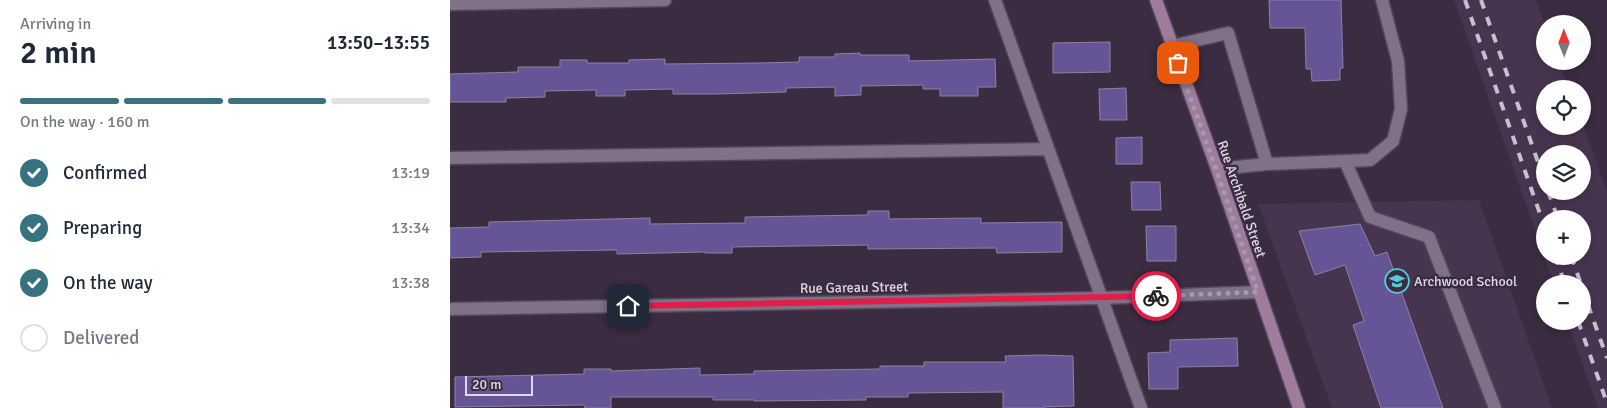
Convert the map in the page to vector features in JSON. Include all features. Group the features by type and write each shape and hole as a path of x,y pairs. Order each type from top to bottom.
{"main road":[{"name":"Rue Archibald Street","path":"1156,0 1300,408"}],"street":[{"path":"450,4 665,0"},
{"path":"995,0 1141,408"},
{"path":"1216,169 1267,164 1370,160 1393,141 1401,109 1398,61 1382,0"},
{"path":"1172,46 1228,33 1267,164"},
{"path":"450,158 1047,149"},
{"path":"1345,161 1370,217 1429,237 1495,408"},
{"name":"Rue Gareau Street","path":"450,309 1102,298 1258,292"}],"shaded area":[{"path":"1454,0 1536,0 1542,15 1536,15 1536,70 1562,70 1566,80 1536,80 1536,135 1587,135 1590,145 1536,145 1536,200 1591,200 1591,147 1607,192 1607,408 1598,408 1570,330 1591,330 1591,275 1551,275 1547,265 1591,265 1591,210 1536,210 1536,233"},
{"name":"Archwood School","path":"1479,200 1552,408 1332,408 1258,204"}],"building":[{"path":"1269,0 1341,0 1343,68 1340,68 1340,80 1312,81 1311,69 1306,69 1305,28 1270,28"},
{"path":"1110,42 1110,72 1053,73 1053,43"},
{"path":"860,53 860,55 909,55 909,61 995,59 996,87 978,87 978,96 940,96 940,89 923,89 923,85 861,86 861,95 835,96 835,87 786,88 786,92 717,94 673,94 673,89 625,90 625,96 596,96 596,90 545,91 545,97 506,98 506,102 450,102 450,74 518,72 518,67 560,67 560,60 587,60 587,63 629,63 629,60 665,59 665,64 759,63 799,62 799,57 835,57 835,54"},
{"path":"1126,88 1127,120 1100,120 1099,89"},
{"path":"1142,137 1142,164 1116,164 1116,138"},
{"path":"1131,182 1160,182 1161,210 1132,210"},
{"path":"868,211 889,211 889,219 981,218 981,223 1062,222 1062,252 997,253 996,248 868,249 868,245 732,247 732,253 617,254 617,250 481,252 481,257 450,258 450,228 489,227 489,222 650,218 650,224 745,223 745,217 868,215"},
{"path":"1360,224 1375,256 1387,252 1443,408 1381,408 1353,325 1364,321 1345,265 1315,275 1299,231"},
{"path":"1146,226 1176,226 1176,261 1147,261"},
{"path":"1237,338 1238,366 1178,367 1178,389 1149,389 1148,353 1170,352 1170,340"},
{"path":"1005,356 1073,356 1074,406 1003,408 1003,392 908,393 908,397 866,397 866,400 754,401 713,400 713,397 611,397 611,408 585,408 584,405 455,407 455,377 584,374 584,369 611,369 611,371 700,368 700,375 754,374 754,371 880,369 880,366 924,366 924,362 1006,362"}],"railway":[{"path":"1465,0 1539,210"},
{"path":"1481,0 1536,156"},
{"path":"1551,200 1555,210"},
{"path":"1558,265 1562,275"},
{"path":"1574,265 1578,275"},
{"path":"1591,313 1607,358"},
{"path":"1581,330 1607,403"}],"way so far":[{"path":"1156,296 1258,292 1178,63"}],"place":[{"name":"Archwood School","path":"1397,281"}],"route":[{"path":"628,306 1156,296"}]}
